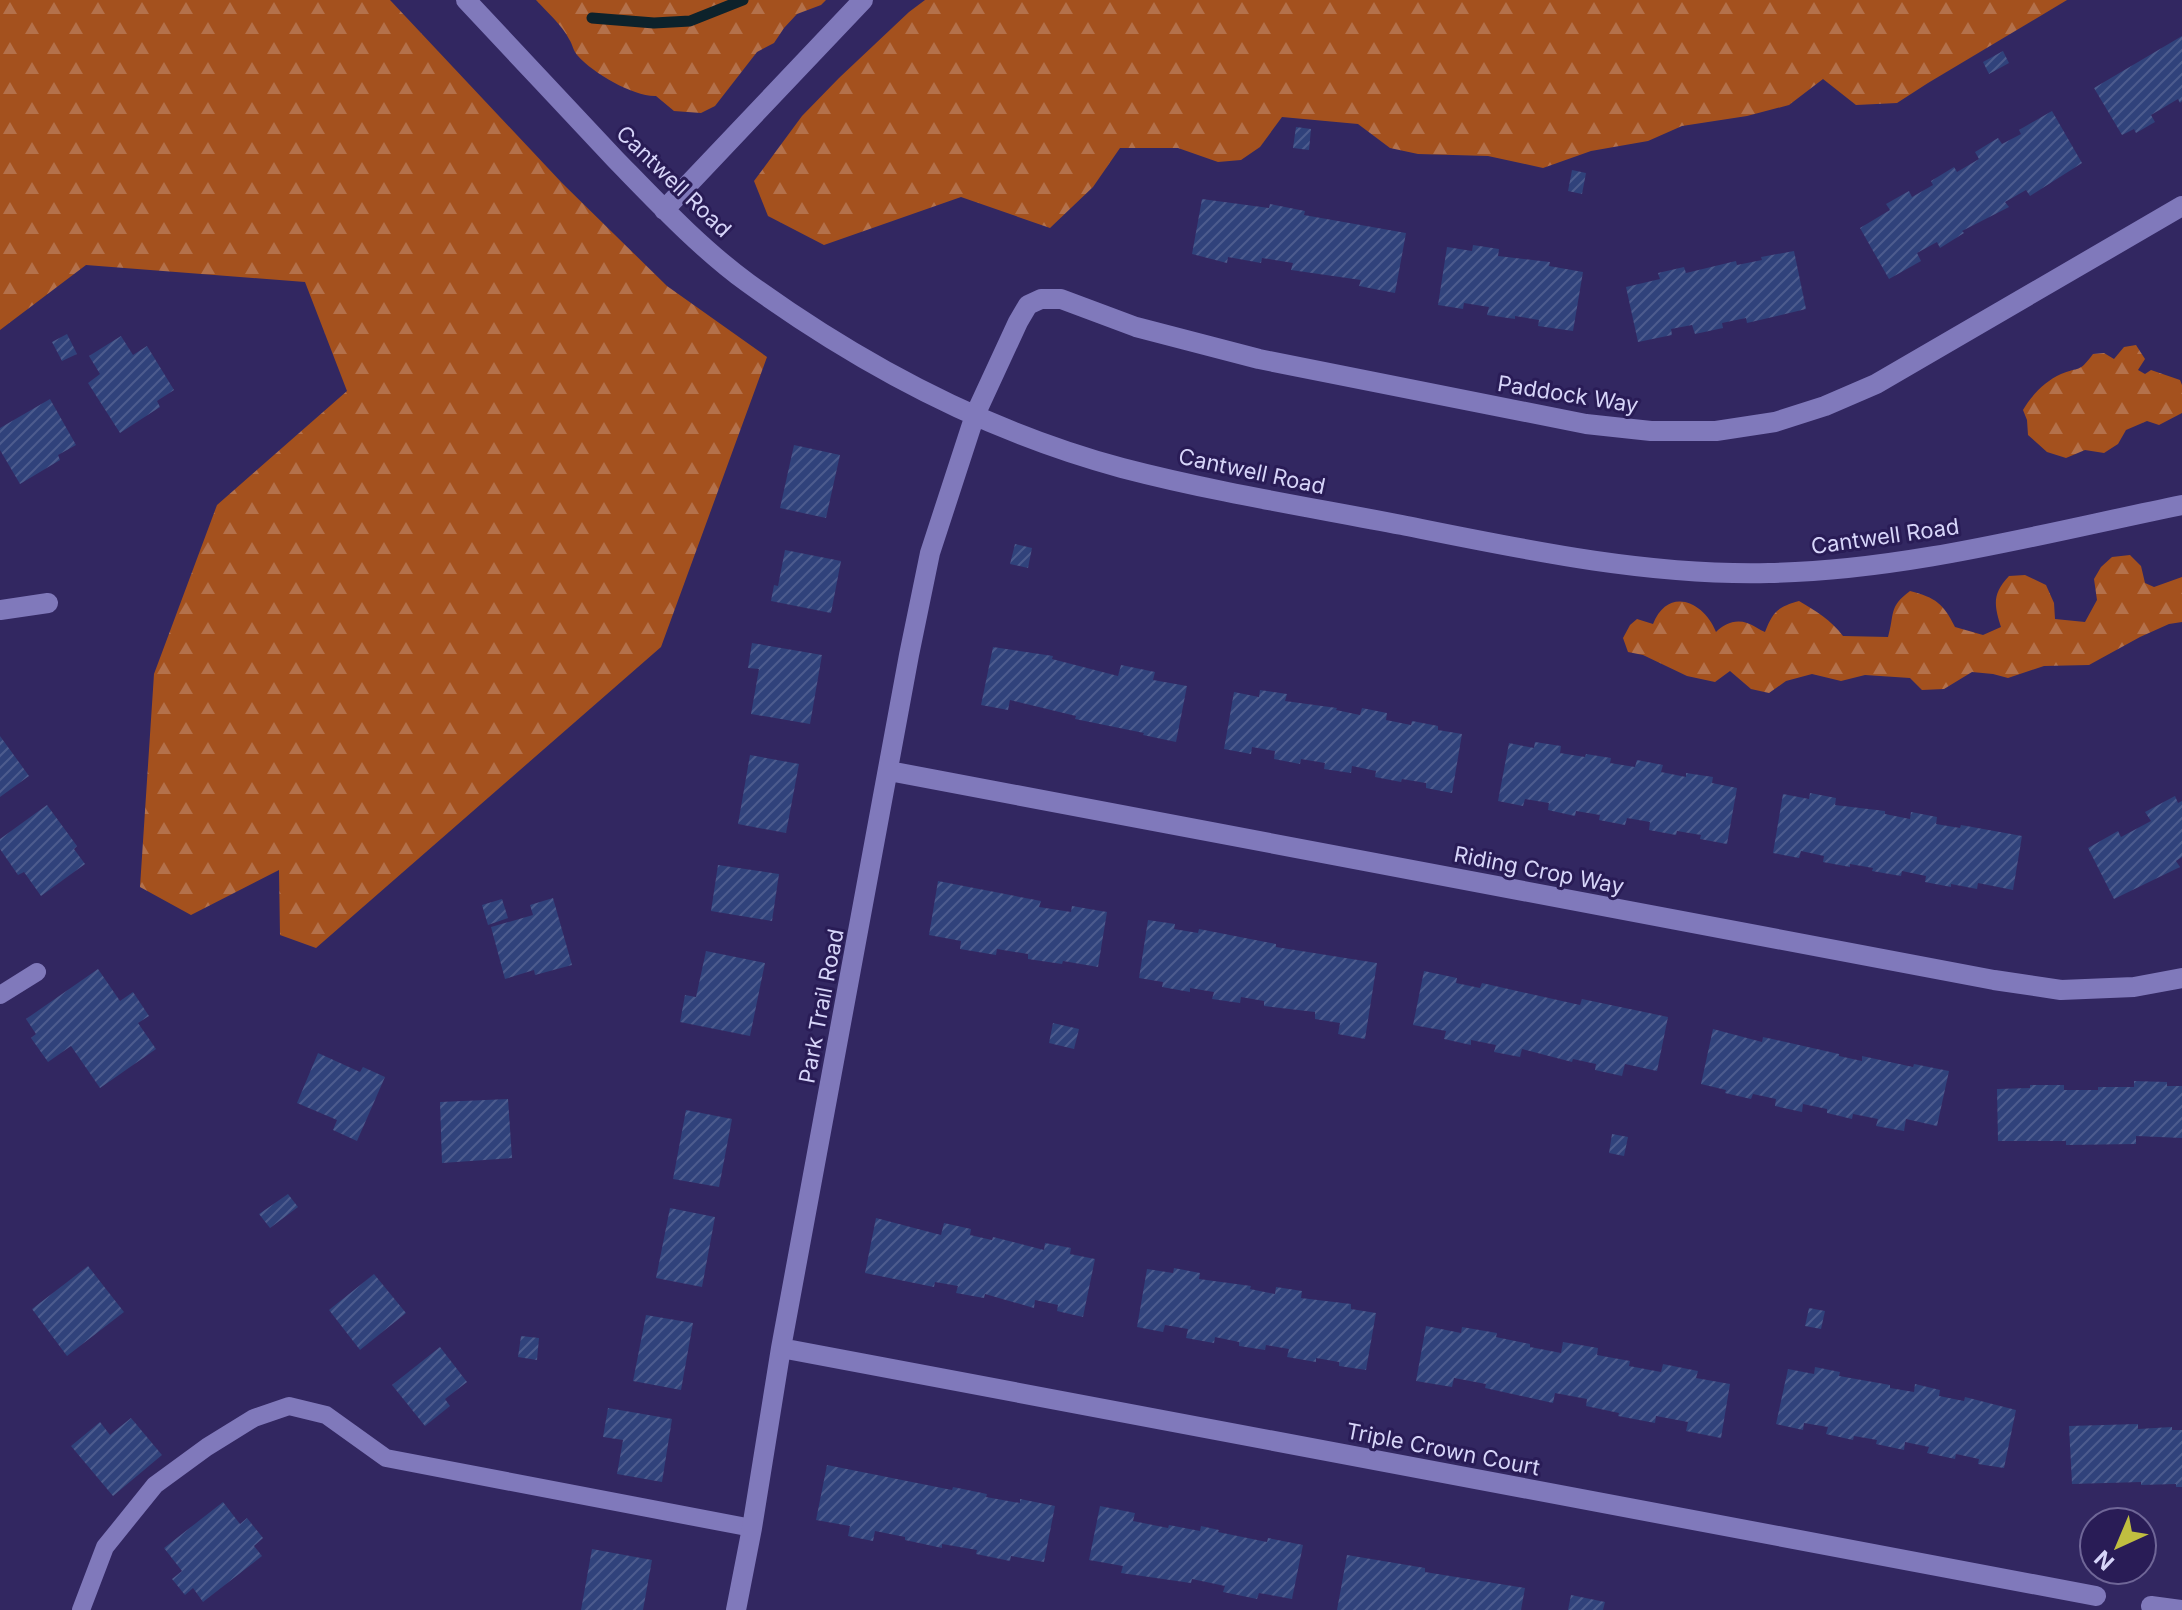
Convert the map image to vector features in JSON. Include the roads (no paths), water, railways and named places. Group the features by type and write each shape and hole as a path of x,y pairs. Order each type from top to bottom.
{"street":[{"name":"Cantwell Road","path":"466,0 664,210 743,280 814,329 894,375 975,415 1038,441 1136,471 1529,550 1669,569 1768,573 1855,567 1955,552 2182,505"},
{"path":"664,210 863,0"},
{"name":"Paddock Way","path":"975,415 1028,305 1041,299 1061,299 1136,327 1259,359 1586,424 1651,431 1716,431 1775,422 1825,406 1876,384 2182,206"},
{"name":"Park Trail Road","path":"736,1610 781,1348 909,655 930,553 975,415"},
{"path":"0,610 48,603"},
{"name":"Riding Crop Way","path":"889,771 1994,980 2061,990 2134,987 2182,978"},
{"name":"Triple Crown Court","path":"781,1348 2096,1596"},
{"path":"2151,1606 2182,1610"}],"lane":[{"path":"0,995 37,972"},
{"path":"81,1610 105,1547 155,1485 254,1418 289,1406 326,1415 386,1458 752,1528"}],"waterway":[{"path":"592,18 654,23 690,21 743,0"}]}
